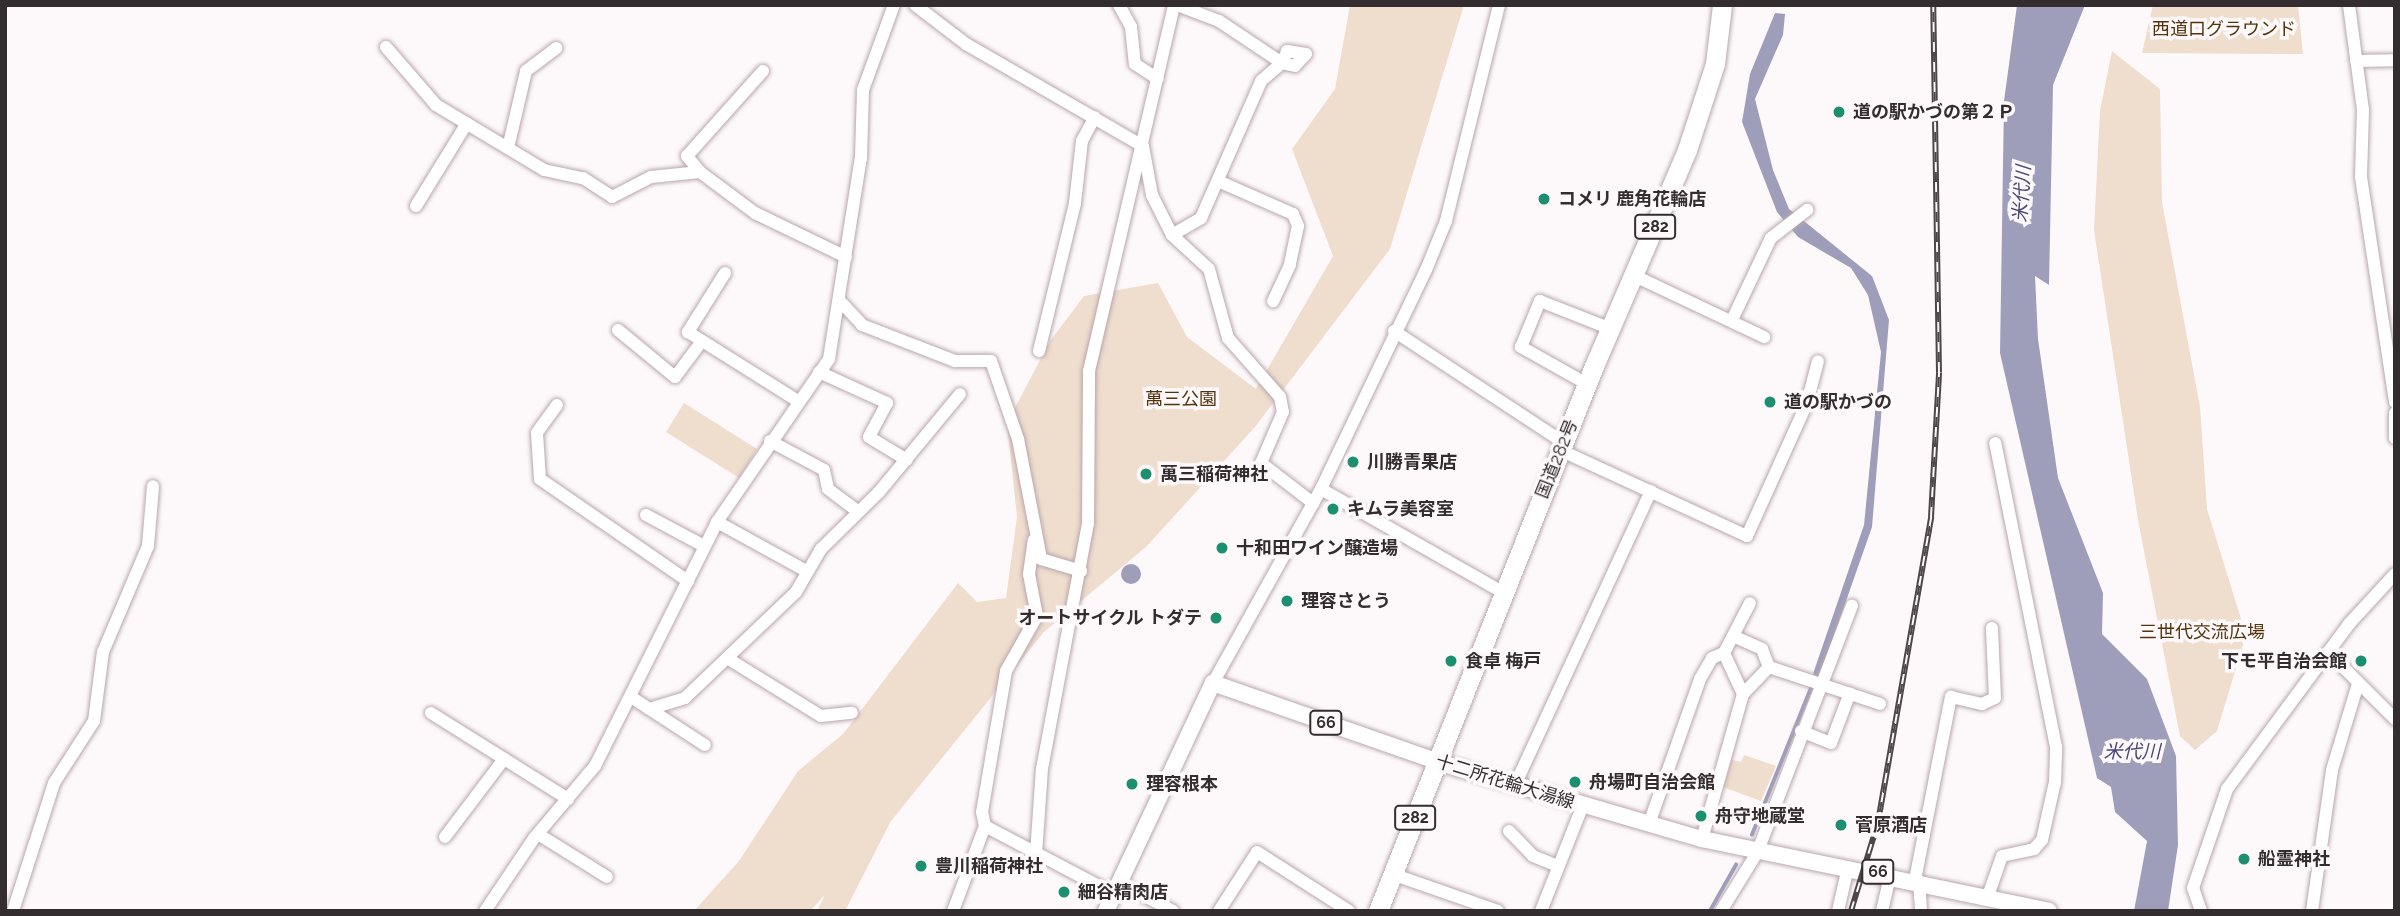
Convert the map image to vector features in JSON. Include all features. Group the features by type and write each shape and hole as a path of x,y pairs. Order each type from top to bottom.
{"highway":[{"name":"国道282号","path":"1378,911 1587,384 1635,276 1707,88 1722,5"}],"main road":[{"name":"十二所花輪大湯線","path":"1213,683 1438,762 1702,839 1757,853 1891,875 1995,902 2023,903 2049,911"},
{"path":"1106,911 1213,683"}],"street":[{"path":"485,911 538,834 595,766 717,522 770,441 829,359 861,158 863,90 894,5"},
{"path":"915,5 966,44 1143,146 1152,195 1171,235 1209,269 1228,338 1280,397 1283,412 1261,463 1313,503"},
{"path":"1119,5 1131,27 1135,64 1158,79"},
{"path":"1036,854 1042,769 1088,524 1089,371 1176,5 1219,21 1282,63 1261,81 1201,218 1171,235"},
{"path":"1213,683 1321,489 1446,221 1499,5"},
{"path":"2349,5 2356,61 2362,189 2395,402"},
{"path":"386,47 436,105 544,170 583,178 612,197 651,177 700,172"},
{"path":"508,148 526,71 556,48"},
{"path":"2356,61 2395,61"},
{"path":"763,71 687,156 700,172 755,213 846,257"},
{"path":"1039,351 1075,203 1082,141 1096,117"},
{"path":"416,206 467,123"},
{"path":"1219,181 1293,214 1298,226 1290,265 1273,301"},
{"path":"1732,320 1771,237 1786,230 1805,213"},
{"path":"725,273 688,332 798,401"},
{"path":"1635,276 1764,337"},
{"path":"839,300 862,325 955,360 991,361 1017,439 1041,559 1081,571"},
{"path":"1587,384 1521,347 1539,301 1611,329"},
{"path":"618,330 675,377 702,341"},
{"path":"1394,331 1562,446 1747,536 1807,403 1818,361"},
{"path":"819,372 887,403 869,436 906,460"},
{"path":"649,709 685,698 796,592 806,570 906,460 960,394"},
{"path":"557,405 537,433 540,479 688,581"},
{"path":"2395,413 2395,438"},
{"path":"770,441 824,470 828,489 857,511"},
{"path":"1994,443 2056,747 2042,840 2034,849 2002,856 1995,902"},
{"path":"13,911 54,783 94,721 103,652 148,546 153,486"},
{"path":"1321,489 1504,593"},
{"path":"1515,785 1651,491"},
{"path":"646,515 704,546"},
{"path":"717,522 806,570"},
{"path":"953,911 985,826 982,812 1006,671 1037,616 1029,574 1036,530"},
{"path":"2201,911 2193,888 2227,789 2328,652 2395,574"},
{"path":"1649,824 1700,679 1712,658 1724,653 1750,603"},
{"path":"1721,911 1757,853 1801,731 1815,680 1852,606"},
{"path":"1922,911 1917,881 1951,697 1982,704 1995,698 1992,628"},
{"path":"1733,636 1762,649 1769,667"},
{"path":"2328,652 2395,719"},
{"path":"1724,653 1743,694"},
{"path":"727,658 821,716 852,713"},
{"path":"1769,667 1815,680 1880,704"},
{"path":"1702,839 1743,694 1769,667"},
{"path":"2312,911 2332,770 2358,684"},
{"path":"1801,731 1831,743 1850,693"},
{"path":"631,697 705,744"},
{"path":"431,713 568,799"},
{"path":"445,837 504,759"},
{"path":"1541,911 1583,805"},
{"path":"985,826 1036,854 1173,911"},
{"path":"1509,831 1534,856 1558,866"},
{"path":"538,834 607,877"},
{"path":"1219,911 1257,852 1349,911"},
{"path":"1838,911 1849,867"},
{"path":"1392,874 1498,911"},
{"path":"1882,911 1891,875"}],"green space":[{"name":"萬三公園","path":"1350,5 1464,5 1390,249 1255,427 1146,547 1044,632 891,821 845,911 817,911 825,895 810,911 694,911 739,861 798,771 843,734 958,583 977,602 1006,598 1017,517 1007,423 1050,341 1084,296 1158,283 1187,337 1256,389 1333,256 1292,149 1335,89"},
{"name":"西道口グラウンド","path":"2153,5 2298,5 2303,54 2142,53"},
{"name":"三世代交流広場","path":"2112,51 2160,89 2162,202 2200,407 2207,509 2246,635 2217,731 2195,750 2180,736 2138,520 2094,230 2100,111"},
{"path":"684,403 757,449 739,478 666,432"},
{"path":"1744,755 1776,766 1761,801 1723,787 1732,760 1741,762"}],"water":[{"name":"米代川","path":"2017,5 2085,5 2053,85 2049,285 2035,276 2038,339 2058,478 2103,593 2102,634 2147,679 2176,756 2178,845 2168,911 2134,911 2147,841 2115,812 2111,787 2097,778 2000,353 2004,101"},
{"path":"1775,13 1785,14 1783,35 1755,99 1773,170 1789,209 1872,276 1889,320 1872,527 1819,678 1813,674 1864,525 1881,352 1868,295 1851,268 1798,237 1777,212 1742,122 1750,74"},
{"path":"1131,564 1138,567 1141,574 1138,581 1131,584 1124,581 1121,574 1124,567"}],"waterway":[{"path":"1752,835 1813,683"},
{"path":"1710,911 1736,865"}],"railway":[{"path":"1851,911 1878,822 1931,517 1939,372 1933,5"}],"place":[{"name":"道の駅かづの第２Ｐ","path":"1839,112"},
{"name":"コメリ 鹿角花輪店","path":"1544,199"},
{"name":"道の駅かづの","path":"1770,402"},
{"name":"川勝青果店","path":"1353,462"},
{"name":"萬三稲荷神社","path":"1146,474"},
{"name":"キムラ美容室","path":"1333,509"},
{"name":"十和田ワイン醸造場","path":"1222,548"},
{"name":"理容さとう","path":"1287,601"},
{"name":"オートサイクル トダテ","path":"1216,618"},
{"name":"食卓 梅戸","path":"1451,661"},
{"name":"下モ平自治会館","path":"2361,661"},
{"name":"舟場町自治会館","path":"1575,782"},
{"name":"理容根本","path":"1132,784"},
{"name":"舟守地蔵堂","path":"1701,816"},
{"name":"菅原酒店","path":"1841,825"},
{"name":"船霊神社","path":"2244,859"},
{"name":"豊川稲荷神社","path":"921,866"},
{"name":"細谷精肉店","path":"1064,892"}]}
